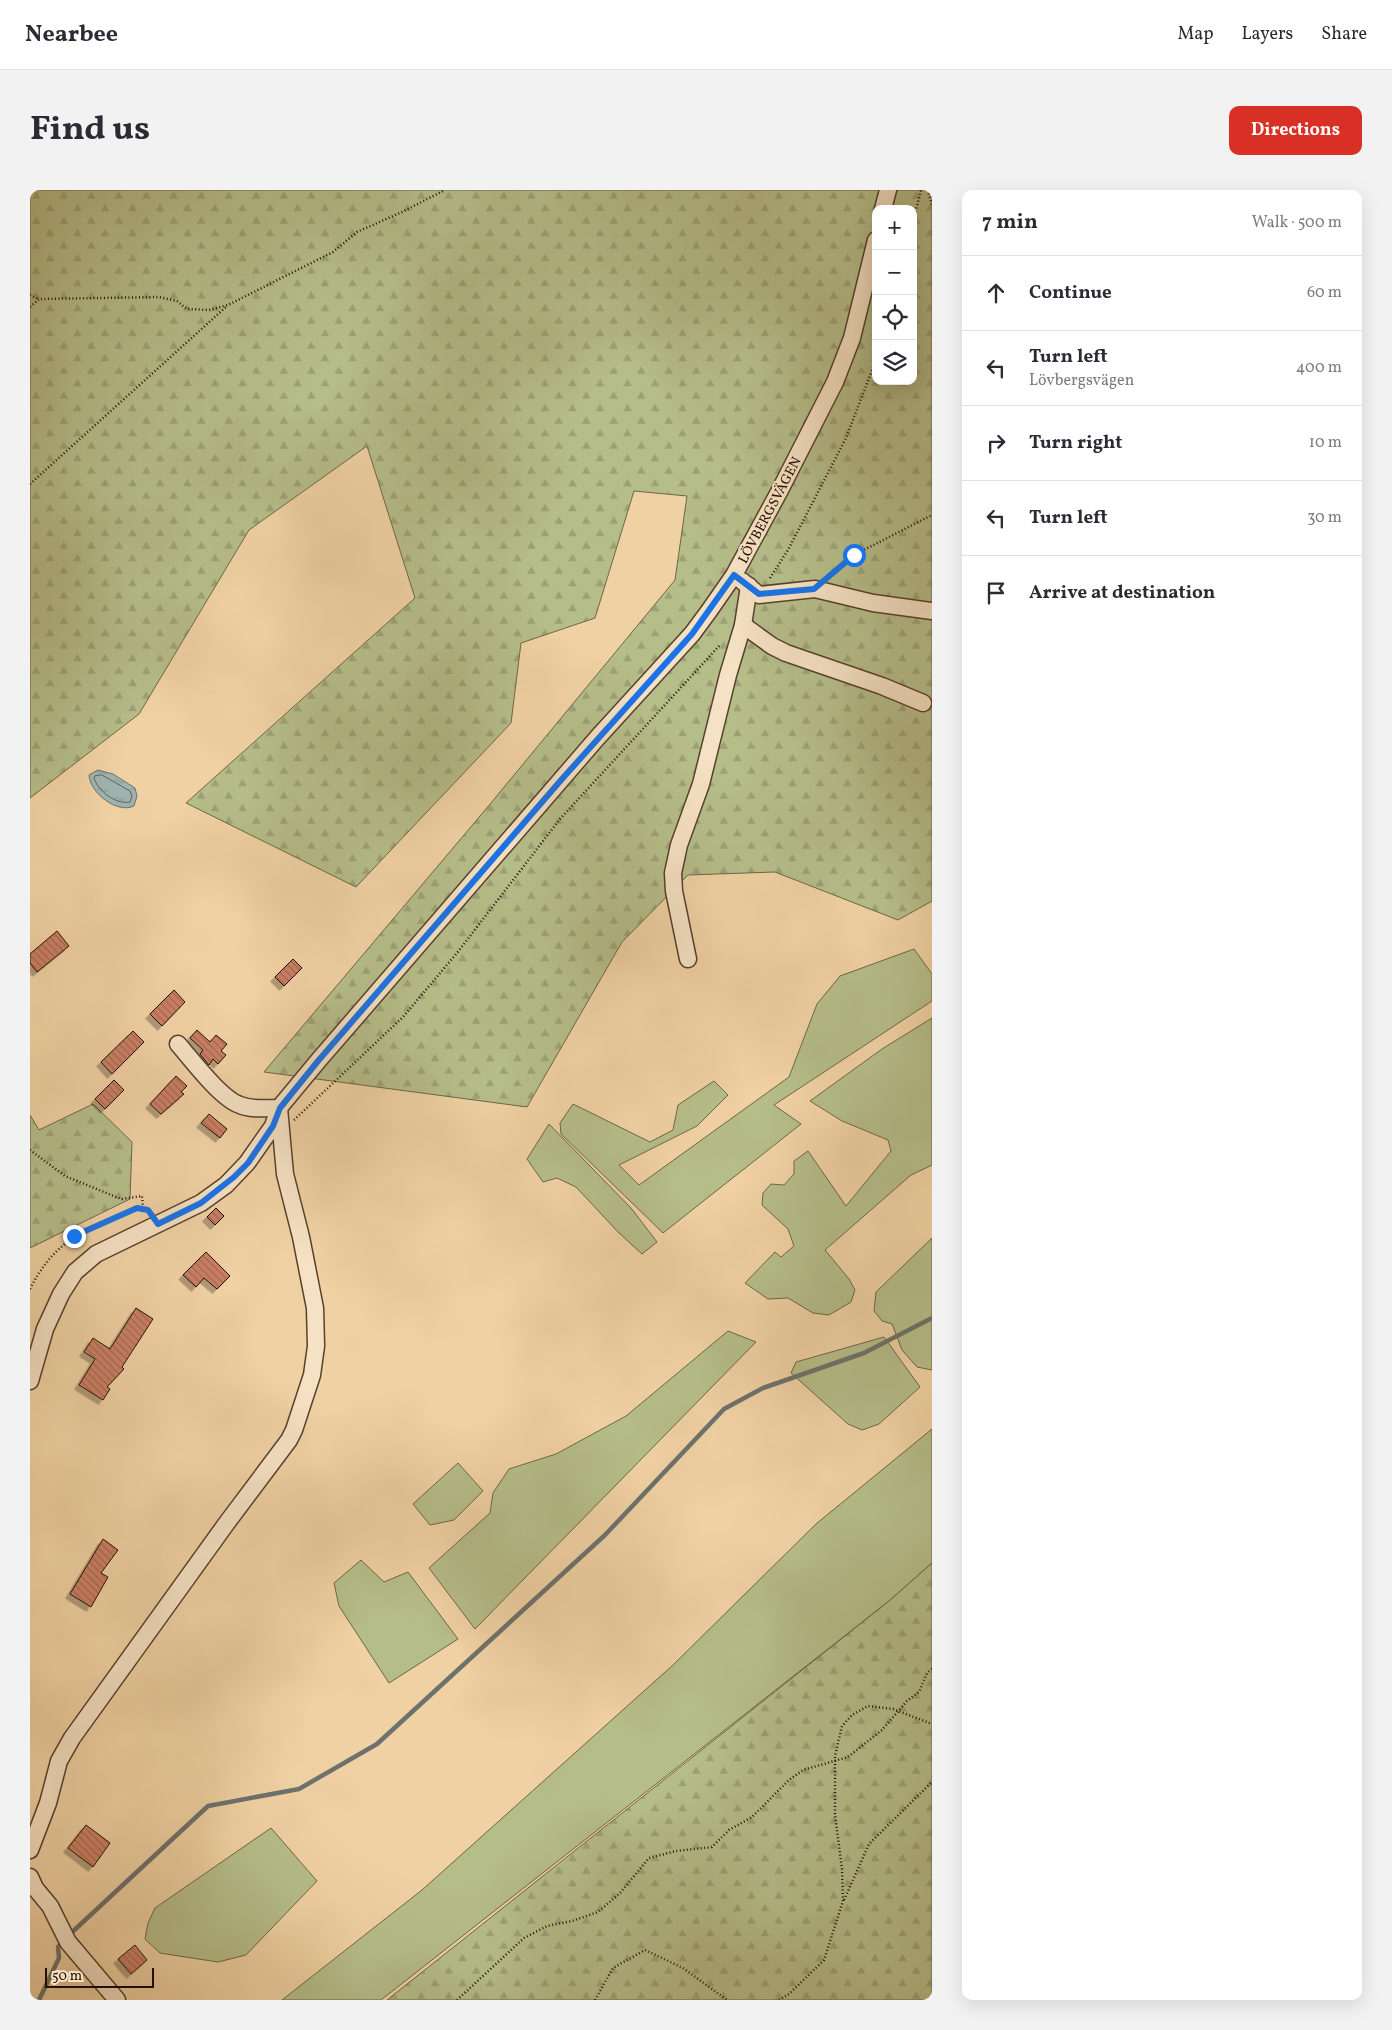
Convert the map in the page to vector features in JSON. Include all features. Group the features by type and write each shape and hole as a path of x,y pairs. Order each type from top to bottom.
{"street":[{"path":"884,205 888,190"},
{"name":"LÖVBERGSVÄGEN","path":"30,1381 45,1330 61,1294 75,1272 96,1254 201,1203 226,1185 248,1163 273,1126 280,1108 318,1061 562,779 692,634 734,575 780,492 835,382 852,338 874,250"},
{"path":"734,575 754,590 814,589 873,603 932,611"},
{"path":"688,958 674,891 673,873 676,857 701,784 726,683 754,590"},
{"path":"743,625 772,646 786,653 882,686 923,703"},
{"path":"30,1850 48,1803 59,1761 72,1738 289,1440 312,1375 316,1346 315,1308 301,1237 285,1174 280,1108 249,1108 238,1105 205,1076 178,1044"},
{"path":"30,1877 35,1888 50,1906 68,1942 117,2000"}],"path":[{"path":"30,295 39,299 159,297 177,301 187,309 209,310 228,305 333,252 357,232 445,190"},
{"path":"917,206 921,190"},
{"path":"928,190 932,206"},
{"path":"30,307 39,299"},
{"path":"30,484 228,305"},
{"path":"754,590 788,550 846,438 872,370"},
{"path":"814,589 854,555 932,515"},
{"path":"282,1131 404,1016 457,953 560,819 726,639"},
{"path":"30,1150 65,1176 116,1197 122,1199 142,1196 143,1208"},
{"path":"30,1289 43,1268 68,1240 100,1223 130,1210 143,1208 152,1214 158,1224"},
{"path":"458,2000 524,1938 547,1926 598,1912 620,1893 649,1858 676,1851 712,1847 729,1830 752,1818 788,1780 804,1770 848,1757 866,1744 919,1692 927,1673 932,1669"},
{"path":"843,1901 842,1869 835,1815 835,1761 842,1726 852,1715 868,1706 893,1709 932,1724"},
{"path":"779,2000 789,1994 824,1960 843,1901 869,1844 932,1782"},
{"path":"595,2000 613,1968 645,1950 683,1968 727,2000"}],"green space":[{"path":"30,190 932,190 932,901 898,920 775,872 688,875 622,942 527,1107 264,1072 491,803 675,580 687,496 634,491 595,618 521,643 511,723 356,887 186,803 415,598 367,446 249,530 139,714 30,798"},
{"path":"914,949 932,974 932,1001 774,1105 801,1124 663,1233 561,1134 560,1123 573,1104 650,1142 673,1130 678,1105 714,1081 728,1095 697,1126 619,1165 639,1185 789,1077 817,1004 840,976"},
{"path":"932,1018 932,1165 911,1175 825,1250 849,1279 855,1290 851,1302 829,1315 813,1313 788,1298 768,1299 745,1283 775,1252 781,1257 794,1246 788,1229 762,1205 763,1193 771,1184 784,1185 794,1174 794,1161 808,1151 846,1206 891,1151 888,1140 842,1121 810,1101 882,1049"},
{"path":"93,1104 132,1142 130,1199 30,1248 30,1115 39,1130"},
{"path":"549,1124 631,1208 657,1242 642,1254 618,1232 576,1187 557,1178 543,1182 527,1159"},
{"path":"932,1238 932,1370 917,1367 902,1350 892,1324 882,1321 874,1311 876,1292"},
{"path":"728,1331 756,1342 475,1629 429,1568 490,1513 493,1493 509,1469 556,1454 626,1416"},
{"path":"884,1337 920,1387 879,1424 862,1430 848,1424 791,1373 796,1362"},
{"path":"932,1429 932,1563 889,1601 381,2000 282,2000 422,1890 673,1665 816,1524"},
{"path":"458,1463 483,1491 454,1520 430,1525 413,1504"},
{"path":"361,1560 384,1582 408,1572 458,1639 389,1683 339,1606 334,1583"},
{"path":"932,1563 932,2000 387,2000 889,1601"},
{"path":"271,1828 317,1881 246,1955 218,1962 166,1954 160,1953 145,1939 148,1923 155,1908"}],"water":[{"path":"98,770 113,774 135,788 137,796 134,806 120,807 99,795 94,789 89,775"}],"building":[{"path":"57,931 69,946 37,972 30,963 30,954"},
{"path":"293,959 302,968 284,986 275,977"},
{"path":"174,990 185,1002 162,1026 150,1014"},
{"path":"197,1030 210,1042 216,1035 227,1044 221,1051 226,1055 218,1064 213,1059 209,1065 200,1054 203,1050 190,1038"},
{"path":"133,1031 144,1042 112,1074 101,1062"},
{"path":"176,1076 187,1086 181,1092 184,1094 161,1114 150,1104"},
{"path":"114,1080 124,1090 105,1109 95,1099"},
{"path":"209,1114 227,1129 220,1138 201,1123"},
{"path":"216,1208 224,1216 215,1225 207,1217"},
{"path":"206,1252 230,1276 217,1289 204,1278 196,1287 183,1275"},
{"path":"136,1308 153,1319 122,1367 124,1369 107,1387 110,1389 103,1400 79,1385 95,1359 84,1352 93,1338 110,1349"},
{"path":"103,1539 118,1550 101,1573 108,1577 91,1607 70,1594"},
{"path":"86,1825 110,1843 93,1867 68,1848"},
{"path":"135,1945 147,1960 131,1974 118,1959"}],"waterway":[{"path":"69,1935 208,1806 299,1789 377,1744 605,1535 724,1409 763,1388 864,1353 932,1318"},
{"path":"39,2000 59,1958 58,1947 64,1940"}],"route":[{"path":"74,1236 137,1208 148,1210 158,1224 201,1203 226,1185 248,1163 273,1126 280,1108 318,1061 372,1001 562,779 692,634 734,575 759,594 814,589 854,555"}]}
